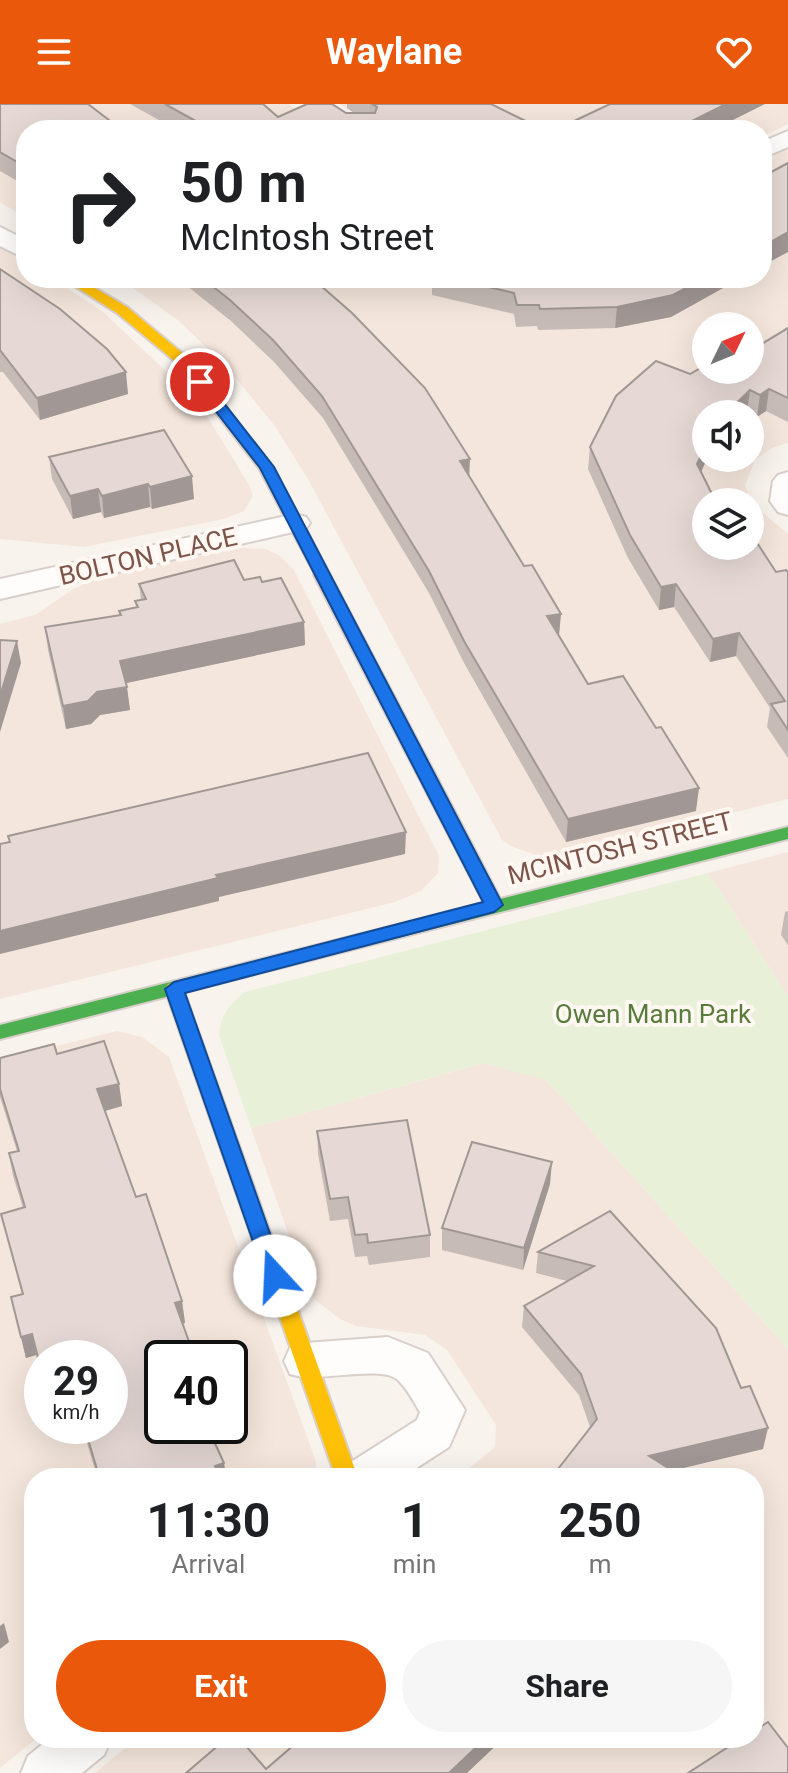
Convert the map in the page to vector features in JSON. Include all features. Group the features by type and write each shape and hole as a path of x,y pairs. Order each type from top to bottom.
{"street":[{"path":"86,288 122,310 183,361 266,467 494,905"},
{"path":"788,481 785,501 788,506"},
{"name":"BOLTON PLACE","path":"0,589 295,523"},
{"name":"MCINTOSH STREET","path":"0,1032 788,833"},
{"path":"174,989 343,1468"},
{"path":"305,1361 388,1355 413,1366 443,1410 434,1433 380,1468"},
{"path":"45,1773 75,1748"}],"shaded area":[{"path":"0,104 289,104 300,114 320,120 16,120 16,212 0,202"},
{"path":"339,104 788,104 788,124 772,132 772,120 368,120"},
{"path":"788,146 788,443 764,454 764,400 692,400 692,472 750,472 746,488 692,488 692,560 764,560 764,514 788,534 788,799 564,855 539,856 502,840 309,481 275,426 229,370 179,321 133,288 772,288 772,154"},
{"path":"0,247 16,256 16,288 67,288 103,312 189,393 207,416 253,496 244,511 224,519 84,547 0,539"},
{"path":"240,548 266,549 280,556 294,570 439,856 438,873 421,891 395,902 0,999 0,624 35,615 72,590 99,577"},
{"path":"788,852 788,996 708,873"},
{"path":"117,1031 142,1037 169,1057 316,1468 24,1468 25,1748 0,1768 0,1060"},
{"path":"484,1063 546,1080 788,1349 788,1773 95,1773 125,1748 764,1748 764,1468 469,1468 495,1447 496,1425 447,1350 425,1335 356,1326 340,1319 314,1299 251,1128"}],"green space":[{"name":"Owen Mann Park","path":"708,873 788,996 788,1349 546,1080 483,1063 251,1128 219,1035 227,1010 245,992"}],"building":[{"path":"0,104 88,104 109,120 16,120 16,161 0,152"},
{"path":"165,104 263,104 278,117 307,104 332,104 346,113 375,113 377,107 372,104 491,104 524,120 194,120"},
{"path":"610,104 726,104 694,120 576,120"},
{"path":"788,163 788,232 772,241 772,172"},
{"path":"0,269 16,280 16,288 28,288 60,309 107,349 126,372 37,398 0,350"},
{"path":"215,288 323,288 425,388 470,459 460,461 524,566 532,565 561,614 547,616 588,684 623,676 656,728 661,727 699,788 568,819 464,641 429,571 322,396 273,340"},
{"path":"493,288 686,288 673,295 617,307 540,309 539,305 517,305 514,293"},
{"path":"788,328 788,398 769,389 760,395 750,390 740,400 692,400 692,472 701,472 709,488 692,488 692,560 764,560 764,554 776,572 788,572 788,730 771,704 785,701 739,633 713,639 676,584 661,587 630,535 590,447 616,396 656,361 692,373 692,384 764,384 764,343"},
{"path":"164,430 192,476 102,496 98,489 70,496 49,457"},
{"path":"234,560 244,580 260,577 262,582 281,578 304,622 120,661 127,687 97,692 88,701 63,706 45,627 121,615 119,611 138,607 135,601 146,599 139,584"},
{"path":"0,640 17,641 0,696"},
{"path":"368,753 406,832 216,875 218,878 0,931 0,844 10,842 8,836"},
{"path":"104,1041 119,1084 97,1089 136,1197 146,1194 182,1301 175,1303 188,1340 144,1340 144,1444 215,1444 224,1463 216,1468 97,1468 89,1444 128,1444 128,1340 34,1340 32,1334 21,1337 11,1297 23,1294 1,1214 25,1207 9,1153 19,1151 0,1089 0,1058 54,1044 57,1054"},
{"path":"407,1120 430,1235 368,1243 367,1234 355,1235 348,1197 330,1199 317,1131"},
{"path":"472,1142 552,1162 524,1248 442,1228"},
{"path":"610,1211 716,1328 741,1388 750,1386 768,1428 649,1456 668,1468 559,1468 597,1419 581,1374 524,1306 594,1266 538,1252"},
{"path":"768,1722 788,1748 788,1773 688,1773 727,1748 764,1748 764,1725"},
{"path":"215,1748 248,1748 266,1769 290,1748 475,1748 449,1773 186,1773"}],"traffic: fast":[{"path":"448,816 494,905"},
{"path":"0,1032 788,833"}],"traffic: slow":[{"path":"86,288 122,310 183,361 266,467 322,575"},
{"path":"174,989 343,1468"}],"traffic: jam":[{"path":"322,575 448,816"}],"route":[{"path":"200,382 266,467 494,905 174,989 275,1276"}]}
